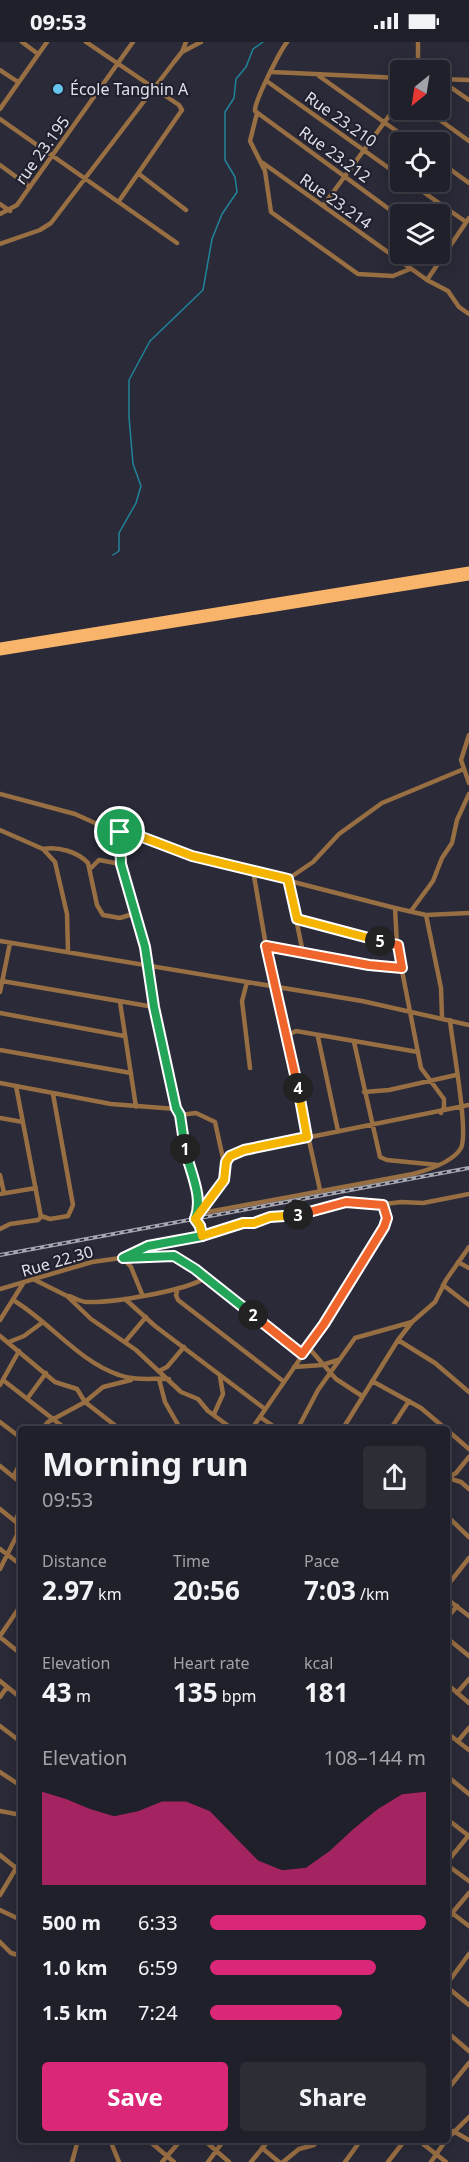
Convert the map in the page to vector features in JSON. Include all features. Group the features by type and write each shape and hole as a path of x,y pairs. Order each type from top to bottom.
{"main road":[{"path":"0,646 469,570"},
{"path":"0,652 469,577"}],"street":[{"path":"22,42 38,54"},
{"path":"0,109 47,42"},
{"path":"87,42 117,65 179,105 182,110 119,201"},
{"name":"rue 23.195","path":"10,211 30,187 134,42"},
{"path":"0,244 46,227 182,52 186,42"},
{"path":"182,52 201,42"},
{"path":"287,42 278,55 268,82 255,103 256,112 250,141 266,175 271,212 330,256 362,276 393,276 410,269"},
{"path":"418,42 418,60"},
{"path":"0,70 18,82"},
{"path":"272,72 390,78"},
{"path":"318,75 398,132"},
{"path":"450,79 469,80"},
{"name":"Rue 23.210","path":"268,82 390,169"},
{"path":"450,86 469,100"},
{"name":"Rue 23.212","path":"256,112 390,210"},
{"path":"323,206 390,117"},
{"path":"0,118 119,201 153,229 177,243"},
{"path":"440,120 469,141"},
{"name":"Rue 23.214","path":"261,162 410,269 448,291 459,307 469,314"},
{"path":"0,165 30,187"},
{"path":"450,169 469,183"},
{"path":"139,174 186,210"},
{"path":"424,192 467,220 450,245"},
{"path":"0,204 10,211"},
{"path":"0,214 10,211"},
{"path":"427,280 437,264"},
{"path":"469,735 462,755 469,783"},
{"path":"288,879 313,862 339,834 363,819 382,803 464,769"},
{"path":"0,799 0,794 75,814 192,856 395,908 426,915 469,912"},
{"path":"411,911 433,881 442,858 452,843 457,820 469,794"},
{"path":"0,830 43,849 56,862 67,914 68,951"},
{"path":"120,832 121,864 149,968 154,1007 176,1108 180,1115 189,1167 198,1195 198,1215"},
{"path":"43,849 59,849 78,856 91,868 95,899 103,915 113,919 136,913"},
{"path":"91,868 99,860 121,864"},
{"path":"253,870 266,946 289,1041 307,1137 320,1190"},
{"path":"288,879 303,953"},
{"path":"395,908 398,945 418,1052 423,1072 432,1081 445,1102 441,1113"},
{"path":"426,915 441,988 442,1017"},
{"path":"297,919 398,945"},
{"path":"0,941 68,951 149,968 275,987 442,1017 469,1025"},
{"path":"0,992 10,943"},
{"path":"266,946 369,965 402,968"},
{"path":"3,981 154,1007"},
{"path":"247,982 242,1001 250,1068"},
{"path":"120,1002 136,1107"},
{"path":"0,1013 124,1036"},
{"path":"198,1215 413,1174 438,1165 458,1152 463,1144 463,1108 456,1075 450,1020"},
{"path":"289,1041 290,1034 296,1031 418,1052"},
{"path":"318,1036 338,1131"},
{"path":"354,1042 381,1158 438,1165"},
{"path":"0,1050 131,1073"},
{"path":"364,1092 456,1075"},
{"path":"0,1083 136,1107 176,1108"},
{"path":"16,1086 41,1216"},
{"path":"41,1216 50,1219 68,1216 73,1205 53,1094"},
{"path":"225,1166 228,1159 236,1152 441,1113 469,1105"},
{"path":"180,1115 196,1113 215,1122 225,1166 224,1180 195,1219 200,1226 202,1236"},
{"path":"0,1118 23,1122"},
{"path":"0,1175 2,1193 36,1188"},
{"name":"Rue 22.30","path":"0,1289 92,1262 123,1258 148,1246 202,1236 232,1225 254,1223 270,1217 304,1215 346,1202 383,1205 401,1202 430,1203 469,1194"},
{"path":"254,1426 308,1347 384,1227 387,1218 383,1205"},
{"path":"0,1229 10,1224 38,1220 41,1216"},
{"path":"344,1426 398,1340 411,1322 435,1302 469,1247"},
{"path":"123,1258 174,1256 302,1354"},
{"path":"123,1258 131,1266 142,1294"},
{"path":"131,1266 134,1259"},
{"path":"458,1262 469,1268"},
{"path":"33,1279 85,1302 125,1299 178,1288 205,1278"},
{"path":"0,1320 25,1282"},
{"path":"443,1286 469,1305"},
{"path":"178,1288 176,1295 178,1300 283,1381"},
{"path":"67,1296 91,1319 125,1342 169,1379 181,1392 198,1399 229,1426"},
{"path":"125,1299 265,1409"},
{"path":"13,1300 102,1367 135,1379"},
{"path":"125,1342 146,1317"},
{"path":"9,1342 24,1336 43,1322"},
{"path":"299,1426 330,1373 355,1338 362,1334 411,1322"},
{"path":"0,1336 55,1382 77,1389 85,1402 112,1425"},
{"path":"398,1340 435,1363 469,1392"},
{"path":"159,1371 171,1364 184,1347"},
{"path":"308,1347 330,1373 362,1396"},
{"path":"19,1351 2,1383 62,1426"},
{"path":"294,1367 322,1365 339,1359"},
{"path":"27,1399 46,1373"},
{"path":"214,1414 224,1394 219,1374"},
{"path":"159,1378 165,1402 179,1426"},
{"path":"46,1426 85,1402 103,1387 135,1379 169,1379"},
{"path":"372,1381 410,1401 442,1426"},
{"path":"393,1426 410,1401"},
{"path":"260,1417 273,1426"},
{"path":"0,1422 18,1436"},
{"path":"450,1433 469,1449"},
{"path":"450,1476 456,1473 469,1457"},
{"path":"0,1466 18,1480"},
{"path":"14,1476 18,1467"},
{"path":"450,1479 461,1482 469,1489"},
{"path":"0,1509 18,1523"},
{"path":"450,1519 469,1537"},
{"path":"0,1569 9,1556 18,1530"},
{"path":"0,1549 18,1562"},
{"path":"450,1582 469,1558"},
{"path":"450,1601 469,1615"},
{"path":"450,1614 457,1606"},
{"path":"18,1610 0,1637 18,1652"},
{"path":"450,1640 468,1654"},
{"path":"457,1693 469,1679"},
{"path":"0,1682 18,1696"},
{"path":"0,1697 7,1687"},
{"path":"450,1688 469,1703"},
{"path":"0,1726 18,1740"},
{"path":"458,1741 469,1728"},
{"path":"450,1735 469,1750"},
{"path":"1,1775 18,1784"},
{"path":"450,1778 469,1794"},
{"path":"0,1811 18,1814"},
{"path":"450,1821 469,1835 450,1859"},
{"path":"0,1855 16,1868"},
{"path":"0,1895 18,1865"},
{"path":"450,1865 469,1881"},
{"path":"450,1915 469,1893"},
{"path":"0,1910 18,1919"},
{"path":"452,1913 469,1926"},
{"path":"0,1942 11,1953 18,1955"},
{"path":"450,1982 468,1958"},
{"path":"450,1989 469,2005"},
{"path":"450,2035 469,2051"},
{"path":"450,2086 469,2063"},
{"path":"450,2136 469,2117"},
{"path":"453,2131 469,2140"},
{"path":"72,2162 77,2143"},
{"path":"111,2143 119,2162"},
{"path":"152,2143 174,2162"},
{"path":"162,2162 179,2143"},
{"path":"208,2143 230,2162"},
{"path":"208,2162 222,2143"},
{"path":"251,2162 266,2143"},
{"path":"262,2148 281,2162 299,2149 316,2143"},
{"path":"345,2162 359,2143"},
{"path":"388,2162 403,2143"},
{"path":"421,2143 434,2159 446,2162"},
{"path":"434,2159 445,2143"}],"waterway":[{"path":"113,555 119,551 119,533 136,503 141,486 133,464 129,380 150,341 203,290 212,239 222,214 237,192 235,177 225,160 225,112 234,98 236,79 246,67 253,49 263,42"}],"railway":[{"path":"0,1255 469,1168"}],"place":[{"name":"École Tanghin A","path":"58,89"}],"route":[{"path":"120,832 121,864 145,947 154,1007 176,1108 180,1115 191,1175 198,1195 199,1209 195,1219 200,1226 202,1236 148,1246 123,1258 167,1255 177,1257 302,1354 324,1324 384,1227 387,1218 383,1205 346,1202 304,1215 270,1217 254,1223 232,1225 202,1236 200,1226 195,1219 224,1180 225,1166 230,1156 244,1150 307,1137 289,1041 266,946 325,958 402,968 398,945 297,919 288,879 192,856 131,833 120,832"}]}
